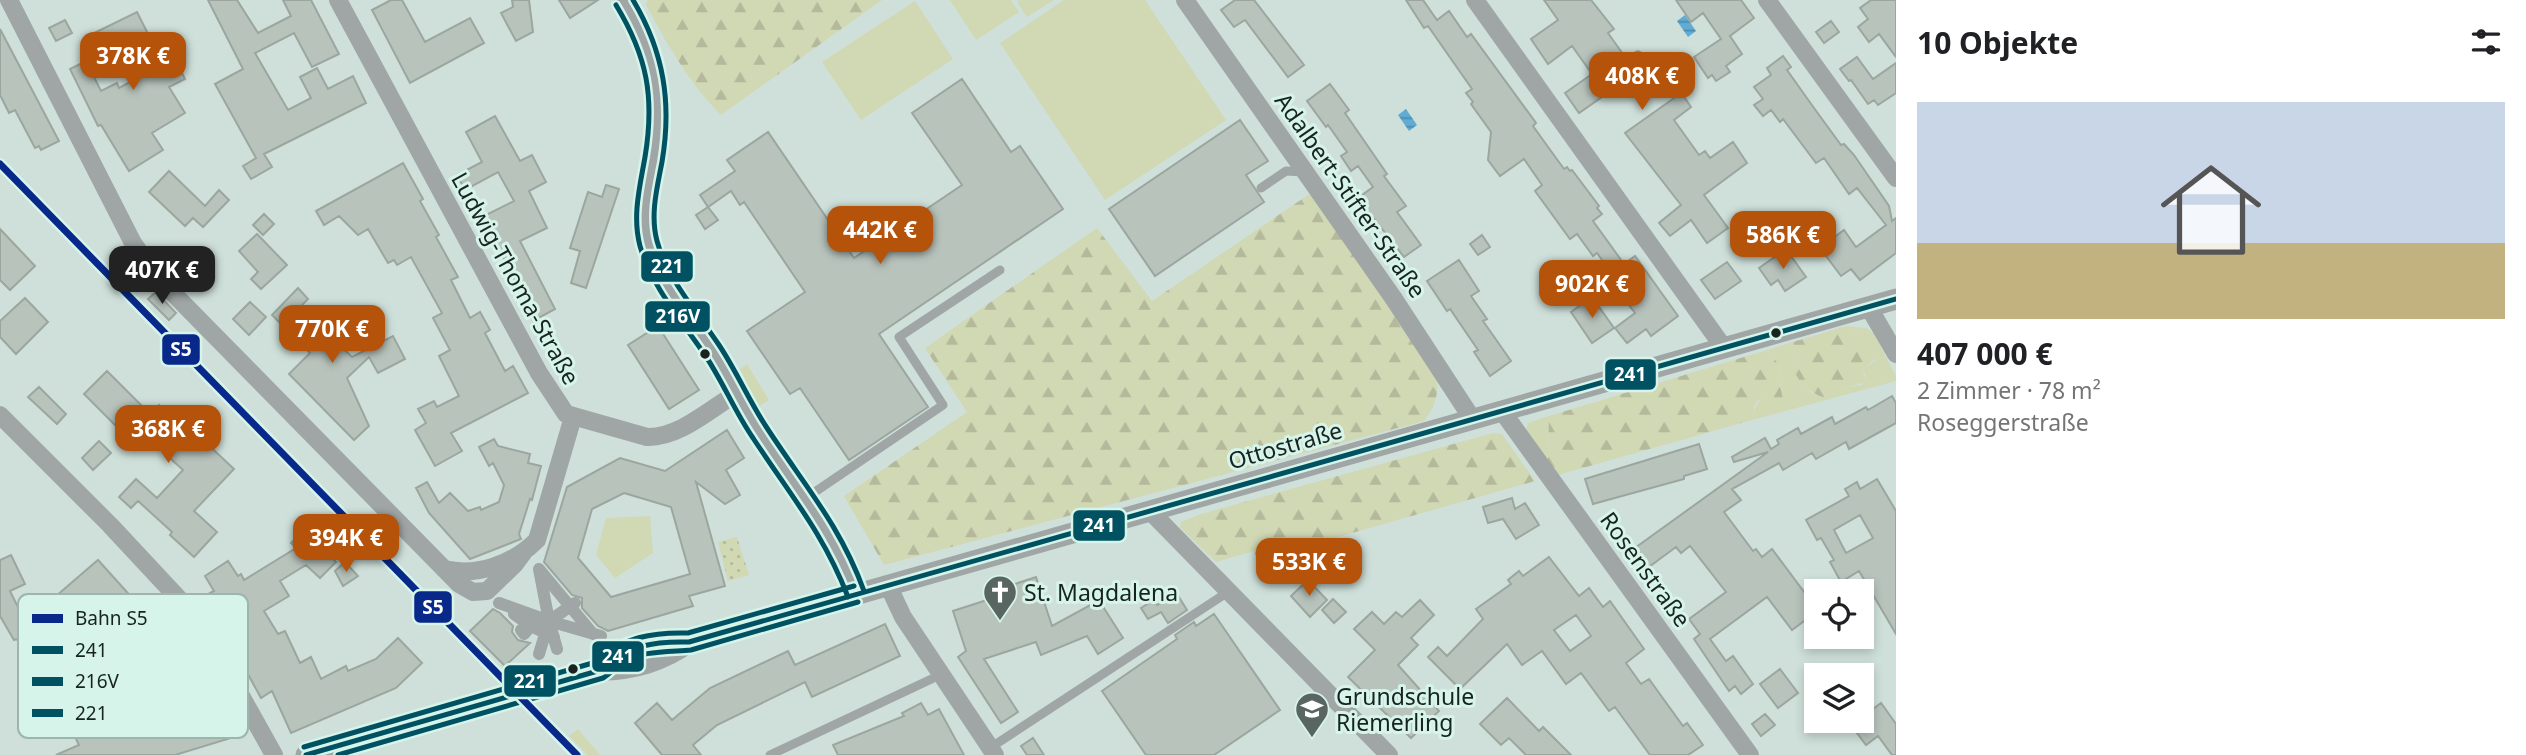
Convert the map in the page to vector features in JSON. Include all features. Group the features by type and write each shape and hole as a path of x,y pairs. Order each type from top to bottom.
{"street":[{"path":"9,0 133,243 158,278 459,584 473,592 487,591 537,540 573,417"},
{"name":"Ludwig-Thoma-Straße","path":"338,0 539,373 565,414 646,437 659,437 672,433 737,393"},
{"path":"623,0 653,59 659,90 660,110 648,186 646,220 652,252 660,270 737,393 749,417 836,546 856,594"},
{"name":"Adalbert-Stifter-Straße","path":"1185,0 1394,299 1473,420"},
{"path":"1475,0 1724,348"},
{"path":"1767,0 1896,178"},
{"name":"Ottostraße","path":"306,755 601,670 621,670 672,655 689,642 1896,299"},
{"path":"1868,306 1896,355"},
{"name":"Rosenstraße","path":"1502,411 1751,755"},
{"path":"4,427 116,531 174,594"},
{"path":"1150,511 1389,755"},
{"path":"539,654 542,631 539,569 573,605 596,636 575,629 542,631"},
{"path":"888,585 903,617 993,751"},
{"path":"542,631 573,605"},
{"path":"575,629 580,642"},
{"path":"248,708 274,755"}],"lane":[{"path":"1261,188 1286,171 1306,172"},
{"path":"806,498 943,405 899,337 1000,270"},
{"path":"993,751 1228,592"},
{"path":"770,755 940,675"}],"green space":[{"path":"648,0 882,0 721,115 699,90 662,35 646,5"},
{"path":"950,0 1011,0 1019,12 976,40"},
{"path":"1054,0 1027,17 1017,2"},
{"path":"1064,0 1145,0 1226,120 1105,200 1000,43"},
{"path":"915,1 953,59 861,120 822,62"},
{"path":"1311,193 1436,371 1436,398 1424,421 884,565 844,496 967,412 925,348 1097,228 1152,301"},
{"path":"1846,326 1866,328 1874,334 1896,376 1896,381 1752,420 1761,399 1782,390 1779,381 1780,366 1767,350 1793,342 1796,374 1809,391 1820,397 1828,397 1847,387 1862,385 1866,376 1863,370 1876,360 1863,337"},
{"path":"1846,326 1863,337 1879,355 1863,370 1866,382 1844,388 1827,398 1821,397 1805,386 1797,376 1793,364 1793,342"},
{"path":"1767,350 1780,366 1779,381 1783,399 1769,402 1760,399 1755,404 1752,420 1558,475 1548,461 1549,416"},
{"path":"747,364 769,400 758,407 740,369"},
{"path":"1549,416 1548,461 1526,431 1528,423"},
{"path":"1493,433 1502,434 1535,481 1257,560 1254,551 1216,562 1193,540 1201,514"},
{"path":"1201,514 1193,540 1180,527 1181,522"},
{"path":"650,516 653,553 615,578 596,555 606,518"},
{"path":"737,537 749,575 728,581 718,542"},
{"path":"578,729 600,755 588,755 569,736"}],"water":[{"path":"1685,15 1696,31 1688,37 1677,21"},
{"path":"1406,109 1417,125 1409,131 1398,115"}],"building":[{"path":"208,0 237,0 258,33 291,16 283,0 311,0 339,54 312,67 294,33 255,53 288,110 311,98 300,77 317,68 328,89 353,76 366,103 264,154 272,167 251,179 243,166 256,158 215,84 243,69"},
{"path":"391,0 402,0 425,42 470,18 484,43 410,83 372,10"},
{"path":"512,0 529,0 533,32 516,41 501,13 513,7"},
{"path":"559,0 598,0 570,18"},
{"path":"1235,0 1254,0 1304,65 1288,77 1245,20 1234,27 1221,10"},
{"path":"1406,0 1423,0 1437,20 1449,11 1467,37 1471,34 1536,123 1533,126 1564,169 1567,167 1572,170 1599,206 1597,208 1602,214 1593,221 1624,264 1635,256 1678,316 1651,336 1646,329 1627,343 1615,328 1635,313 1628,304 1632,301 1597,253 1593,256 1577,234 1570,239 1535,191 1542,185 1524,159 1500,176 1488,160 1491,132 1466,93 1472,89 1428,26 1424,28"},
{"path":"1544,0 1591,0 1614,29 1608,33 1625,57 1638,51 1662,77 1667,72 1691,107 1674,120 1699,155 1705,151 1710,158 1733,142 1747,163 1704,195 1728,228 1707,243 1691,220 1670,236 1659,223 1681,205 1625,133 1677,96 1622,89 1605,95 1579,113 1565,93 1592,74 1572,46 1548,64 1531,39 1558,20"},
{"path":"1676,0 1741,0 1754,18 1730,36 1742,54 1726,66 1730,72 1716,81 1712,75 1708,78 1694,57 1721,39 1703,13 1691,22"},
{"path":"1871,0 1896,0 1896,57 1879,34 1869,42 1858,27 1868,19 1860,8"},
{"path":"137,12 157,52 169,46 185,79 169,87 185,113 152,133 163,150 129,171 101,125 98,126 70,69 86,61 101,91 117,83 119,88 145,74 131,45 124,48 122,44 96,57 86,37"},
{"path":"65,20 72,33 56,41 49,28"},
{"path":"1831,21 1839,32 1824,43 1816,32"},
{"path":"0,29 59,141 41,150 39,146 35,148 15,110 9,113 0,95"},
{"path":"1783,56 1791,67 1787,70 1841,145 1844,144 1854,155 1889,206 1892,221 1896,218 1896,253 1860,280 1851,269 1841,276 1820,248 1844,230 1856,247 1886,225 1857,188 1849,194 1824,158 1816,163 1783,119 1780,122 1771,110 1763,116 1754,105 1763,99 1754,87 1771,75 1767,68"},
{"path":"1857,57 1873,79 1896,63 1896,93 1878,105 1874,100 1868,104 1840,69"},
{"path":"962,79 1011,152 1020,146 1063,209 879,334 928,407 849,460 800,388 790,394 747,331 805,292 744,202 740,205 731,191 708,207 700,195 735,171 727,160 768,132 854,258 962,185 912,113"},
{"path":"1330,84 1349,110 1345,113 1387,174 1384,176 1406,206 1397,212 1421,245 1404,257 1358,198 1373,187 1358,166 1351,171 1341,156 1347,152 1307,101"},
{"path":"495,116 520,161 532,155 546,182 529,191 547,228 520,241 555,309 533,321 519,294 522,293 482,217 514,201 498,172 465,190 457,175 482,162 466,132"},
{"path":"1240,120 1268,161 1246,175 1264,202 1155,276 1109,209"},
{"path":"403,163 423,199 420,201 439,235 436,237 458,277 451,280 470,318 480,312 490,330 485,333 505,371 513,366 528,393 451,433 462,451 435,466 415,430 426,423 418,409 434,401 437,407 459,396 439,356 450,350 433,318 442,313 411,257 397,265 394,260 388,263 368,229 358,235 339,216 324,225 316,211"},
{"path":"169,171 205,206 219,190 229,200 203,227 193,218 185,226 149,192"},
{"path":"606,185 619,189 586,288 571,283 580,251 570,248 588,192 602,197"},
{"path":"708,207 718,220 705,229 696,215"},
{"path":"264,214 274,224 263,235 253,225"},
{"path":"0,229 35,266 10,290 0,280"},
{"path":"257,234 287,265 261,289 251,279 258,272 239,251"},
{"path":"1482,235 1490,247 1478,255 1470,244"},
{"path":"1786,249 1806,277 1785,291 1778,280 1771,285 1759,268"},
{"path":"1459,260 1479,291 1471,296 1487,319 1483,321 1511,361 1490,376 1474,352 1478,350 1427,281"},
{"path":"1727,262 1741,281 1715,299 1701,280"},
{"path":"298,288 308,299 300,307 352,357 393,336 405,359 378,373 369,357 347,378 369,426 354,440 289,374 310,353 272,315"},
{"path":"156,292 176,313 169,320 148,299"},
{"path":"1592,297 1614,328 1592,343 1571,312"},
{"path":"25,298 48,322 16,354 0,337 0,321"},
{"path":"250,302 266,317 249,335 233,319"},
{"path":"658,326 699,390 669,409 628,345"},
{"path":"107,371 150,414 159,405 198,441 201,438 234,469 194,511 217,532 194,557 170,535 172,532 138,501 131,508 119,497 136,479 157,498 183,470 124,416 115,425 84,394"},
{"path":"39,387 66,414 57,424 28,397"},
{"path":"1892,396 1896,403 1896,423 1849,449 1846,442 1816,459 1812,453 1783,470 1779,463 1732,489 1741,500 1724,512 1753,551 1756,549 1762,557 1772,549 1804,592 1804,621 1792,630 1767,597 1710,639 1726,661 1733,656 1753,684 1741,694 1735,686 1729,691 1694,639 1700,634 1689,619 1726,592 1690,546 1681,553 1676,547 1642,572 1628,553 1768,452 1734,462 1732,457 1765,438 1771,449 1779,444 1777,440 1798,428 1801,434 1832,417 1835,424 1866,407 1868,410"},
{"path":"727,430 744,458 726,470 740,495 725,504 696,482 725,586 689,596 693,606 608,631 598,626 582,608 582,598 572,595 544,562 567,487 620,458 665,471","holes":["624,493 671,507 690,574 611,597 578,558 592,509"]},
{"path":"494,439 498,446 530,454 528,463 541,466 519,534 521,539 470,559 429,513 416,488 427,482 439,503 450,493 468,511 480,507 481,510 499,502 504,485 493,463 489,466 479,447"},
{"path":"99,441 111,453 93,470 82,458"},
{"path":"1699,444 1707,469 1684,476 1684,479 1593,504 1585,479"},
{"path":"1877,479 1896,511 1896,634 1874,597 1874,579 1864,579 1859,571 1846,579 1839,579 1830,562 1834,560 1821,538 1817,540 1806,520 1849,496 1845,489 1857,482 1860,489","holes":["1860,515 1873,538 1846,553 1834,530"]},
{"path":"1512,498 1515,509 1525,503 1539,525 1516,539 1503,519 1488,523 1483,507"},
{"path":"304,530 336,562 320,578 306,565 280,581 289,596 264,611 278,634 285,631 300,663 311,657 321,679 346,666 348,671 376,659 398,638 422,663 396,688 291,733 272,691 261,698 248,674 248,594 211,594 214,591 205,576 228,561 244,580 296,548 291,543"},
{"path":"11,555 25,584 10,591 18,607 18,641 14,640 0,616 0,560"},
{"path":"1549,557 1579,596 1589,588 1603,607 1610,601 1644,649 1626,663 1641,684 1649,679 1683,726 1687,723 1703,745 1688,755 1650,755 1615,707 1609,711 1581,673 1566,684 1542,651 1522,665 1507,644 1460,689 1428,657 1438,647 1447,656 1483,619 1476,609 1511,584 1508,580 1519,571 1523,576","holes":["1576,615 1591,636 1570,651 1554,630"]},
{"path":"98,560 129,594 58,594"},
{"path":"345,562 358,576 343,586 335,571"},
{"path":"1036,577 1052,626 1094,603 1097,608 1102,605 1123,638 1098,654 1087,636 1041,655 1036,642 984,659 1018,712 1001,723 958,657 966,651 953,611 1015,591 1012,585"},
{"path":"1308,580 1327,600 1310,617 1291,596"},
{"path":"1177,594 1187,610 1168,623 1161,612 1148,619 1141,608 1154,600 1157,605"},
{"path":"1333,599 1346,612 1334,623 1322,610"},
{"path":"1420,600 1434,615 1411,638 1418,645 1398,665 1439,711 1411,738 1348,677 1375,650 1354,629 1372,612 1384,624 1396,612 1402,617"},
{"path":"493,609 513,626 512,632 518,640 530,643 505,666 470,631"},
{"path":"1214,614 1280,710 1214,755 1146,755 1102,691 1177,639 1175,635 1194,622 1196,626"},
{"path":"885,624 900,656 812,697 805,682 717,725 693,745 701,755 662,755 635,723 657,703 672,720 710,688 788,651 795,665"},
{"path":"1780,669 1798,693 1778,708 1760,684"},
{"path":"1507,698 1539,731 1543,727 1571,755 1526,755 1509,738 1501,745 1480,724"},
{"path":"921,703 928,715 939,709 964,755 838,755 833,745 904,716 902,713"},
{"path":"1881,703 1896,724 1896,755 1892,755 1878,736 1866,745 1857,733 1874,733 1874,708"},
{"path":"1765,714 1775,725 1761,736 1752,724"},
{"path":"76,738 231,738 175,755 56,755 79,745"},
{"path":"1033,738 1044,755 1027,755 1021,746"}],"rail line":[{"name":"S5","path":"0,164 577,755"}],"transit line":[{"name":"221","path":"633,0 652,39 663,78 665,140 654,211 655,231 662,255 668,269 725,355 761,418 833,525 864,591"},
{"name":"216V","path":"616,5 635,42 646,78 648,135 637,212 638,235 645,261 668,303 711,365 747,428 805,514 839,574 848,597"},
{"name":"241","path":"306,755 601,670 620,655 642,646 689,642 1896,299"},
{"name":"221","path":"304,747 596,662 616,647 639,638 688,633 854,586"},
{"name":"216V","path":"338,755 603,678 620,664 637,656 691,650 858,602"}],"place":[{"name":"St. Magdalena","path":"1000,622"},
{"name":"Grundschule Riemerling","path":"1312,739"}]}
